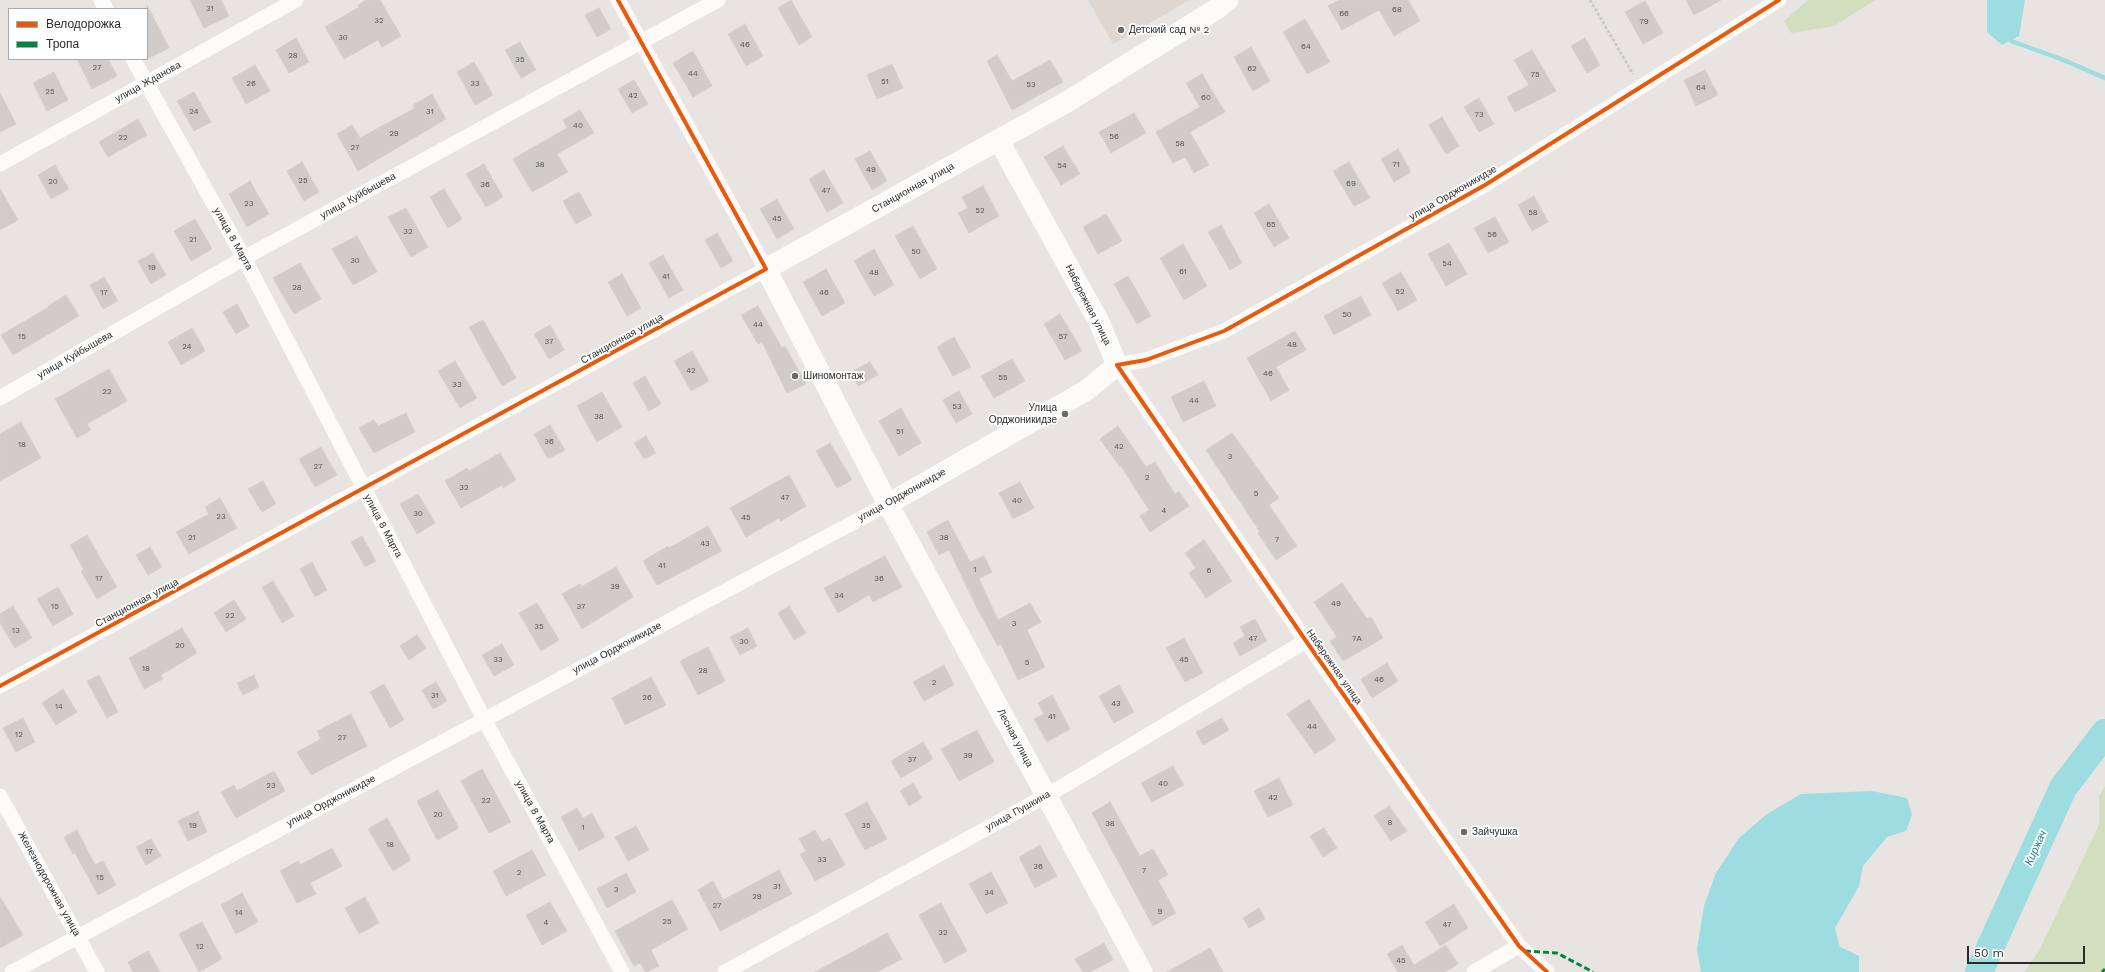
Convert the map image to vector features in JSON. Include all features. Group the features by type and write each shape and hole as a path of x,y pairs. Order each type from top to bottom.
{"main road":[{"name":"Станционная улица","path":"766,269 1000,141 1065,103 1228,0"},
{"name":"Набережная улица","path":"1000,141 1099,322 1117,365"},
{"name":"Лесная улица","path":"766,269 888,504 1142,972"},
{"name":"улица Орджоникидзе","path":"888,504 1087,390 1117,365"}],"street":[{"name":"улица Жданова","path":"0,164 296,0"},
{"path":"618,0 766,269"},
{"name":"улица Куйбышева","path":"0,398 244,258 718,0"},
{"name":"улица Орджоникидзе","path":"1117,365 1146,360 1224,331 1485,185 1779,0"},
{"name":"улица 8 Марта","path":"134,60 244,258 484,719 622,972"},
{"name":"Станционная улица","path":"0,686 364,490 766,269"},
{"name":"Набережная улица","path":"1117,365 1306,641 1519,946 1547,972"},
{"name":"улица Орджоникидзе","path":"12,972 78,935 888,504"},
{"name":"улица Пушкина","path":"725,972 1047,796 1306,641"},
{"name":"Железнодорожная улица","path":"0,796 78,935 97,972"},
{"path":"1474,972 1519,946"}],"path":[{"path":"1590,0 1641,87"}],"shaded area":[{"name":"Детский сад № 2","path":"1088,0 1190,0 1113,44"}],"green space":[{"path":"1808,0 1875,0 1834,26 1791,33 1784,21"},
{"path":"2105,786 2105,972 2024,972 2039,951 2099,825 2099,796"}],"water":[{"path":"1987,0 2025,0 2019,36 2002,45 1987,32"},
{"path":"1872,791 1907,798 1912,815 1906,831 1887,837 1863,866 1859,886 1835,928 1840,947 1859,956 1859,972 1701,972 1697,949 1704,906 1716,873 1739,838 1767,814 1801,794"}],"building":[{"path":"190,0 221,0 229,16 204,28"},
{"path":"366,0 380,0 401,36 382,47 378,40 344,59 325,27 359,7 358,5"},
{"path":"791,0 812,37 799,45 778,8"},
{"path":"1339,0 1408,0 1420,21 1394,36 1379,10 1342,30 1328,6"},
{"path":"1686,0 1721,0 1694,15"},
{"path":"1645,1 1663,33 1643,44 1625,12"},
{"path":"147,5 169,48 148,58 148,8"},
{"path":"599,8 611,29 597,37 585,15"},
{"path":"1305,19 1330,62 1307,74 1283,32"},
{"path":"745,24 763,56 746,66 728,34"},
{"path":"296,38 309,62 289,73 276,50"},
{"path":"1585,38 1600,65 1587,73 1571,46"},
{"path":"520,42 536,70 521,78 505,50"},
{"path":"1251,47 1270,81 1253,91 1234,57"},
{"path":"1532,50 1556,91 1515,112 1507,97 1529,85 1514,60"},
{"path":"693,51 712,86 693,97 673,63"},
{"path":"997,55 1012,81 1050,60 1063,82 1012,110 987,61"},
{"path":"78,60 109,60 117,76 92,89"},
{"path":"474,62 493,95 475,105 457,72"},
{"path":"892,64 903,88 877,99 867,75"},
{"path":"255,65 270,91 246,104 232,78"},
{"path":"1705,70 1718,95 1696,106 1684,80"},
{"path":"54,72 68,100 47,111 33,83"},
{"path":"1202,74 1225,112 1190,132 1209,165 1194,173 1185,157 1173,163 1156,132 1200,107 1186,83"},
{"path":"634,80 648,104 632,113 618,89"},
{"path":"194,92 211,122 194,131 177,101"},
{"path":"0,93 16,124 0,132"},
{"path":"432,94 446,119 358,171 337,134 352,125 360,138 415,108 413,105"},
{"path":"1479,98 1494,124 1479,132 1464,107"},
{"path":"580,110 594,133 557,154 568,172 532,192 513,159 567,128 563,120"},
{"path":"1134,113 1146,133 1111,153 1099,132"},
{"path":"1442,117 1459,146 1446,154 1429,125"},
{"path":"138,119 147,135 108,157 99,142"},
{"path":"1063,146 1080,174 1061,185 1044,157"},
{"path":"1398,149 1411,172 1394,182 1381,159"},
{"path":"870,151 887,181 872,190 855,159"},
{"path":"302,162 319,192 304,201 287,171"},
{"path":"1349,162 1370,198 1354,206 1333,171"},
{"path":"484,164 503,197 486,207 466,174"},
{"path":"55,165 69,189 51,199 38,175"},
{"path":"824,170 843,203 827,212 809,179"},
{"path":"250,181 269,214 247,227 229,194"},
{"path":"983,186 999,216 969,233 958,213 968,208 962,197"},
{"path":"0,189 18,220 0,230"},
{"path":"444,189 462,219 448,228 430,197"},
{"path":"579,192 592,215 576,224 563,201"},
{"path":"1534,196 1548,222 1532,231 1518,205"},
{"path":"777,199 794,229 777,239 760,209"},
{"path":"1269,204 1289,238 1274,247 1254,213"},
{"path":"406,208 428,247 411,257 388,217"},
{"path":"1106,214 1122,241 1098,254 1083,227"},
{"path":"1495,217 1509,242 1488,253 1474,228"},
{"path":"195,219 212,249 191,261 174,231"},
{"path":"1221,225 1242,263 1230,270 1208,232"},
{"path":"913,226 937,269 920,279 895,236"},
{"path":"717,233 733,261 721,268 705,240"},
{"path":"357,236 377,272 353,285 332,249"},
{"path":"1449,243 1467,274 1446,286 1428,254"},
{"path":"1183,244 1207,286 1184,300 1160,258"},
{"path":"874,249 894,285 874,296 854,261"},
{"path":"153,253 166,275 151,284 138,261"},
{"path":"663,255 683,290 669,298 649,263"},
{"path":"300,263 321,299 294,314 273,278"},
{"path":"826,269 845,303 822,316 803,282"},
{"path":"1401,272 1417,300 1398,311 1382,283"},
{"path":"622,274 641,308 627,316 608,282"},
{"path":"1128,276 1151,316 1137,324 1114,284"},
{"path":"104,277 118,301 103,309 90,285"},
{"path":"66,295 79,316 13,355 1,335 49,307 48,306"},
{"path":"1361,296 1371,315 1334,335 1324,316"},
{"path":"237,304 249,326 236,334 223,312"},
{"path":"758,306 782,348 785,346 806,384 787,393 762,342 758,344 741,315"},
{"path":"1060,314 1082,351 1065,360 1044,324"},
{"path":"483,320 516,378 502,386 469,327"},
{"path":"550,325 564,350 549,359 534,334"},
{"path":"192,328 205,351 181,365 168,342"},
{"path":"1295,331 1306,350 1276,367 1289,390 1271,401 1247,358"},
{"path":"954,337 971,367 953,376 937,347"},
{"path":"692,351 709,381 691,391 674,361"},
{"path":"1012,359 1025,381 994,398 981,376"},
{"path":"455,361 477,398 460,408 438,371"},
{"path":"870,362 878,375 858,386 851,372"},
{"path":"109,369 127,401 87,424 91,430 77,438 55,399"},
{"path":"645,376 661,404 649,411 633,383"},
{"path":"1204,381 1216,406 1183,422 1171,397"},
{"path":"959,391 972,414 956,423 943,400"},
{"path":"602,392 622,427 597,442 577,406"},
{"path":"901,408 921,443 899,456 879,421"},
{"path":"406,413 415,432 374,453 359,428 374,420 378,426"},
{"path":"21,422 41,458 0,481 0,434"},
{"path":"550,425 565,450 548,459 534,434"},
{"path":"1118,426 1146,467 1155,462 1175,494 1179,491 1189,506 1150,532 1140,516 1149,510 1121,466 1120,467 1100,439"},
{"path":"1232,433 1279,498 1269,505 1297,546 1276,560 1258,533 1260,532 1206,450"},
{"path":"646,436 656,453 644,459 634,443"},
{"path":"830,443 852,480 837,488 816,451"},
{"path":"321,447 337,475 315,487 299,459"},
{"path":"500,453 516,480 503,488 502,485 461,508 445,481 467,468 469,471"},
{"path":"789,475 806,506 781,521 779,518 746,537 730,508"},
{"path":"263,481 276,504 262,512 248,489"},
{"path":"1020,482 1034,508 1013,519 999,493"},
{"path":"418,494 435,523 417,534 400,504"},
{"path":"220,498 237,528 189,554 176,532 209,514 205,507"},
{"path":"948,520 970,562 984,556 992,572 979,579 998,620 1030,603 1041,622 1027,630 1045,667 1018,680 1001,644 998,646 978,610 949,550 939,555 927,532"},
{"path":"708,526 722,551 657,585 643,561 668,546 669,548"},
{"path":"87,535 117,587 97,599 81,571 84,570 70,545"},
{"path":"362,536 376,561 365,567 351,542"},
{"path":"1204,540 1232,581 1206,598 1189,573 1196,568 1185,553"},
{"path":"150,547 162,567 148,575 136,555"},
{"path":"885,556 902,587 873,602 869,595 838,613 824,588"},
{"path":"312,562 327,590 315,597 300,569"},
{"path":"616,567 633,597 582,629 562,594 580,584 581,587"},
{"path":"273,581 294,616 282,623 262,587"},
{"path":"1342,583 1367,619 1371,617 1383,638 1343,661 1330,641 1337,637 1314,602"},
{"path":"58,587 73,614 53,626 37,599"},
{"path":"234,600 246,619 226,632 214,613"},
{"path":"537,603 559,640 541,651 519,613"},
{"path":"13,606 32,638 15,648 0,623 0,614"},
{"path":"789,606 806,633 794,640 778,613"},
{"path":"1255,619 1267,641 1240,656 1233,643 1245,636 1240,627"},
{"path":"182,628 197,653 161,675 163,679 144,689 129,658"},
{"path":"748,628 757,646 740,655 730,637"},
{"path":"417,635 426,648 409,660 400,646"},
{"path":"1184,638 1203,673 1185,682 1166,648"},
{"path":"502,644 514,665 494,676 482,655"},
{"path":"708,647 725,681 698,695 680,661"},
{"path":"1387,663 1398,681 1372,698 1361,679"},
{"path":"944,665 954,685 924,701 913,682"},
{"path":"99,675 118,712 107,718 87,681"},
{"path":"254,675 259,687 243,695 237,683"},
{"path":"651,677 666,705 625,725 612,698"},
{"path":"436,682 447,701 433,709 422,690"},
{"path":"384,684 404,720 390,728 370,692"},
{"path":"1119,685 1134,712 1114,723 1099,696"},
{"path":"63,689 77,712 56,725 42,703"},
{"path":"1052,695 1070,729 1047,742 1034,719 1044,714 1038,703"},
{"path":"1309,699 1336,740 1315,754 1287,714"},
{"path":"351,714 367,746 311,775 297,752 321,739 317,731"},
{"path":"23,718 35,742 16,752 3,728"},
{"path":"1222,718 1229,730 1203,745 1196,732"},
{"path":"977,730 994,762 959,781 941,749"},
{"path":"923,742 933,759 901,778 891,761"},
{"path":"1173,766 1184,785 1152,802 1141,783"},
{"path":"482,769 511,822 489,833 461,781"},
{"path":"274,771 285,791 236,818 221,792 234,785 237,791"},
{"path":"1279,778 1293,805 1268,817 1254,791"},
{"path":"913,783 922,798 909,806 900,791"},
{"path":"438,790 459,828 437,840 417,801"},
{"path":"867,802 887,839 865,850 845,814"},
{"path":"1110,802 1140,856 1153,849 1168,875 1158,880 1176,913 1153,926 1092,813"},
{"path":"1389,806 1407,831 1391,841 1374,816"},
{"path":"577,808 583,818 592,813 605,837 579,851 561,817"},
{"path":"198,811 207,832 188,841 178,821"},
{"path":"387,818 411,860 393,871 368,829"},
{"path":"636,826 649,850 628,861 615,837"},
{"path":"1324,828 1337,848 1323,857 1310,836"},
{"path":"77,830 95,865 103,861 116,885 98,895 75,853 73,854 64,837"},
{"path":"815,830 822,842 830,838 845,865 815,881 800,854 806,851 799,839"},
{"path":"151,839 161,856 146,865 136,847"},
{"path":"1040,845 1057,876 1035,888 1019,857"},
{"path":"332,848 342,866 310,883 316,894 297,903 280,871 298,861 300,865"},
{"path":"532,850 546,875 506,896 493,871"},
{"path":"779,870 792,894 720,931 698,890 713,881 723,900"},
{"path":"991,872 1008,903 986,914 969,884"},
{"path":"626,873 636,892 607,908 597,889"},
{"path":"242,893 258,922 236,934 221,905"},
{"path":"0,897 23,935 0,948"},
{"path":"365,897 379,923 359,934 345,908"},
{"path":"672,900 688,929 651,950 659,966 646,972 640,963 634,966 615,931"},
{"path":"550,902 567,931 542,945 526,915"},
{"path":"941,903 967,951 945,963 919,915"},
{"path":"1454,904 1468,928 1440,946 1425,922"},
{"path":"1259,908 1265,919 1249,928 1243,918"},
{"path":"202,922 222,959 199,972 179,934"},
{"path":"887,933 902,959 877,972 815,972"},
{"path":"1104,943 1113,960 1090,972 1083,972 1075,959"},
{"path":"1402,945 1414,965 1446,945 1458,964 1445,972 1398,972 1387,954"},
{"path":"1210,948 1223,972 1167,972"},
{"path":"148,951 160,972 133,972 128,962"}],"waterway":[{"path":"2009,35 2011,41 2061,59 2105,78"},
{"name":"Киржач","path":"1979,972 2063,788 2105,733"}],"marked path":[{"path":"1525,951 1557,953 1593,972"},
{"path":"2102,972 2105,969"}],"cycle path":[{"path":"0,686 766,269 618,0"},
{"path":"1547,972 1519,946 1306,641 1117,365 1146,360 1224,331 1485,185 1779,0"}],"place":[{"name":"Детский сад № 2","path":"1121,30"},
{"name":"Шиномонтаж","path":"795,376"},
{"name":"Улица Орджоникидзе","path":"1065,414"},
{"name":"Зайчушка","path":"1464,832"}]}
